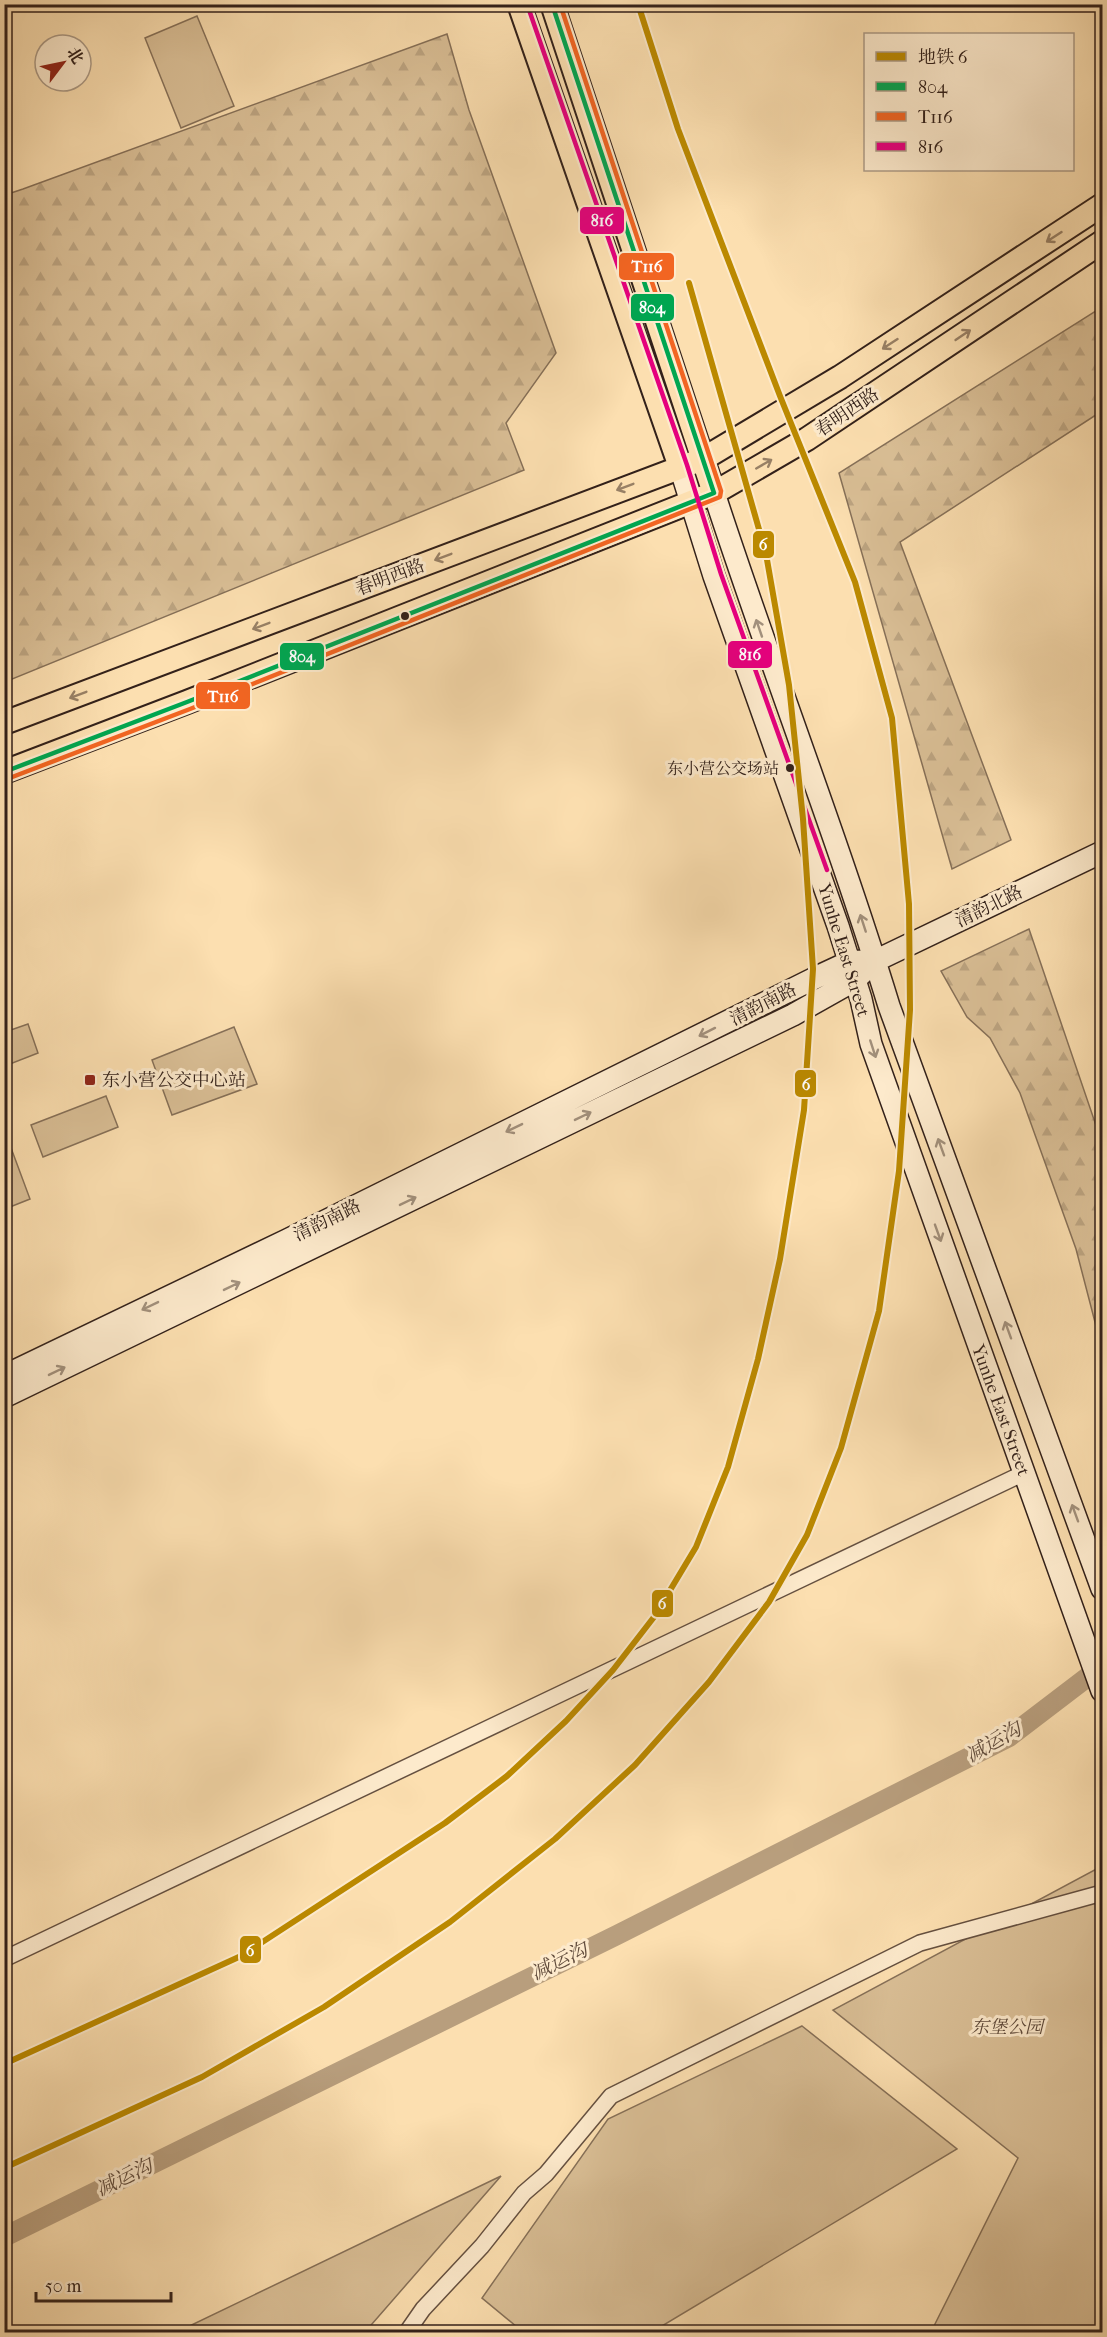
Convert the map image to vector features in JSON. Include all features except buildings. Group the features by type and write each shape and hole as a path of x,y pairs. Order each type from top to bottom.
{"main road":[{"name":"Yunhe East Street","path":"519,4 680,467 714,576 820,873 852,971 871,1044 1102,1691"},
{"name":"Yunhe East Street","path":"552,4 741,577 889,1006 1102,1589"},
{"name":"春明西路","path":"4,723 703,459 840,377 1102,205"},
{"name":"春明西路","path":"4,772 692,504 807,439 1102,242"},
{"name":"清韵北路","path":"875,961 1102,852"},
{"name":"清韵南路","path":"4,1376 308,1229 875,961"},
{"name":"清韵南路","path":"4,1397 793,1015 852,971"}],"street":[{"path":"4,1959 1024,1473"},
{"path":"407,2332 423,2309 482,2247 524,2193 546,2174 611,2096 920,1943 1102,1893"}],"green space":[{"path":"197,16 234,106 181,128 145,38"},
{"path":"447,34 469,110 556,353 506,423 524,470 5,682 5,185 8,194 23,189"},
{"path":"1102,307 1102,411 900,542 1011,840 952,869 839,473"},
{"path":"1029,929 1102,1143 1102,1349 1076,1249 1020,1093 990,1038 967,1017 941,971"},
{"path":"28,1024 38,1053 5,1066 5,1032"},
{"path":"234,1027 257,1084 172,1115 152,1060"},
{"path":"106,1096 118,1127 43,1157 31,1125"},
{"path":"4,1129 30,1199 5,1209 4,1209"},
{"name":"东堡公园","path":"1102,1866 1102,2332 931,2332 1018,2158 833,2010"},
{"path":"802,2026 957,2149 652,2332 523,2332 482,2298 608,2119"},
{"path":"501,2176 365,2332 177,2332"}],"waterway":[{"name":"减运沟","path":"4,2237 617,1935 1009,1737 1102,1666"}],"metro line":[{"name":"6","path":"4,2168 202,2077 324,2007 450,1922 555,1839 635,1765 709,1682 769,1602 807,1535 841,1448 879,1311 899,1171 910,1010 909,904 892,718 855,582 780,396 678,129 638,4"},
{"name":"6","path":"4,2064 241,1956 445,1823 507,1776 566,1721 613,1670 654,1617 696,1547 728,1467 758,1359 780,1259 804,1110 813,969 803,819 789,685 766,554 689,283"}],"transit line":[{"name":"816","path":"527,4 687,465 721,574 827,870"},
{"name":"804","path":"4,772 714,493 552,4"},
{"name":"T116","path":"7,779 190,709 720,497 721,491 560,4"}],"place":[{"name":"东小营公交场站","path":"790,768"},
{"name":"东小营公交中心站","path":"90,1080"}]}
